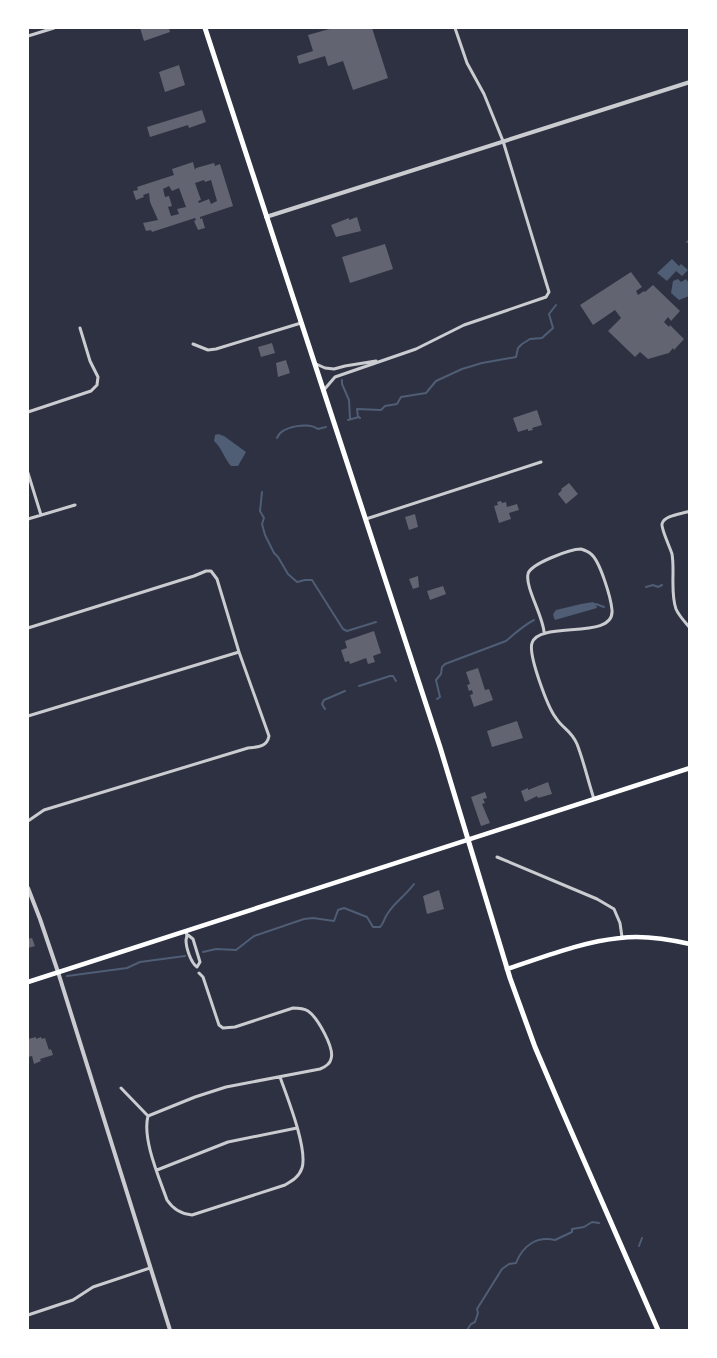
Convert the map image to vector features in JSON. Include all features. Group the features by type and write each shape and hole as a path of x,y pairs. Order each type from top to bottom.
{"main road":[{"path":"205,28 440,747 507,969 535,1047 557,1100 658,1330"},
{"path":"28,982 187,933 690,768"},
{"path":"507,969 585,945 622,937 659,939 690,944"}],"street":[{"path":"28,36 54,28"},
{"path":"323,391 335,377 416,349 464,325 546,297 549,292 503,141 484,94 467,63 455,28"},
{"path":"266,217 690,82"},
{"path":"193,344 208,350 216,349 301,323"},
{"path":"28,412 91,391 97,385 98,378 90,361 80,328"},
{"path":"314,363 325,368 334,369 362,362 382,360"},
{"path":"366,519 541,462"},
{"path":"28,473 40,515"},
{"path":"28,520 75,505"},
{"path":"690,511 667,518 663,522 662,527 673,561 675,604 678,613 690,628"},
{"path":"544,632 542,618 528,581 528,574 531,568 538,563 572,551 582,549 592,554 598,562 611,602 612,613 608,621 600,625 584,628 544,632 536,636 532,644 533,657 550,710 558,721 571,732 577,745 594,800"},
{"path":"28,628 209,571 212,572 218,579 239,652 268,734 268,740 265,745 248,748 44,810 28,821"},
{"path":"28,716 239,652"},
{"path":"497,857 614,909 620,923 622,937"},
{"path":"28,888 58,972 170,1330"},
{"path":"187,933 193,939 200,962 197,967 193,964 186,941 187,933"},
{"path":"148,1116 226,1087 320,1069 329,1063 332,1058 331,1048 313,1016 301,1008 292,1008 222,1028 219,1025 203,977 199,973"},
{"path":"148,1116 146,1132 167,1200 172,1208 181,1213 198,1214 285,1185 298,1176 303,1161 297,1128 280,1077"},
{"path":"121,1088 148,1116"},
{"path":"157,1170 228,1142 297,1128"},
{"path":"28,1315 73,1300 93,1287 150,1268"}],"water":[{"path":"672,259 679,266 681,264 688,270 682,276 676,271 667,281 657,273"},
{"path":"678,279 681,282 686,279 689,283 689,296 679,300 671,293 673,281"},
{"path":"215,435 224,436 246,452 238,466 231,466 214,441"},
{"path":"593,602 597,608 555,620 554,618 553,614 556,610"}],"building":[{"path":"140,28 169,28 170,32 144,41"},
{"path":"333,28 372,28 388,78 353,90 343,61 328,66 325,56 299,64 297,56 313,51 308,35"},
{"path":"179,65 185,85 165,92 159,72"},
{"path":"202,110 206,122 189,128 188,125 150,137 147,127"},
{"path":"193,162 195,170 196,168 214,163 215,166 220,164 233,206 200,217 205,228 198,230 194,221 196,220 195,218 152,232 151,230 146,231 143,223 158,220 150,202 149,193 136,200 133,191 138,190 137,187 174,175 172,169","holes":["204,180 205,182 211,180 217,201 211,204 209,199 199,203 198,201 201,200 195,183","169,186 172,191 179,188 186,207 177,209 179,214 171,216 168,207 172,206 169,196 165,197 163,189"]},
{"path":"357,217 361,231 336,237 331,225"},
{"path":"385,244 393,269 350,283 342,257"},
{"path":"631,272 642,287 636,291 638,295 653,285 680,311 671,321 668,317 664,322 669,327 670,325 684,339 669,353 648,359 640,352 635,357 608,331 621,318 615,310 593,325 580,305"},
{"path":"272,343 275,353 261,357 258,347"},
{"path":"286,360 290,373 278,377 276,363"},
{"path":"537,410 542,425 532,428 533,430 528,431 528,429 518,432 513,418"},
{"path":"569,483 578,494 566,504 558,494"},
{"path":"501,501 502,503 506,502 507,507 517,504 519,510 509,513 511,519 499,523 494,506 498,505 497,502"},
{"path":"415,514 418,527 409,530 405,517"},
{"path":"418,576 419,587 413,589 409,579"},
{"path":"443,586 446,594 430,600 427,591"},
{"path":"374,631 381,653 373,656 375,662 368,664 366,658 350,664 349,661 345,662 341,650 347,648 345,641"},
{"path":"478,668 485,690 489,689 493,700 474,707 470,695 473,694 472,690 469,691 467,685 470,684 466,672"},
{"path":"517,721 523,738 492,747 487,731"},
{"path":"548,782 552,794 538,798 537,796 525,802 521,791"},
{"path":"485,792 487,798 483,799 485,803 482,804 490,823 481,826 471,797"},
{"path":"439,890 444,909 427,914 423,896"},
{"path":"32,938 35,946 28,948 28,939"},
{"path":"36,1037 36,1039 45,1038 53,1055 40,1059 41,1061 34,1064 32,1056 28,1057 28,1039"}],"waterway":[{"path":"358,417 357,409 381,410 385,406 397,404 401,397 426,393 436,381 462,369 482,363 516,357 518,348 522,344 530,339 542,338 553,328 549,314 556,305"},
{"path":"342,380 349,400 350,419"},
{"path":"348,420 360,418"},
{"path":"277,438 284,431 296,426 308,426 318,429 326,427"},
{"path":"262,492 260,511 264,518 262,524 265,535 288,574 297,582 312,580 343,629 347,631 376,622"},
{"path":"646,587 662,585"},
{"path":"596,604 604,607"},
{"path":"437,699 440,697 436,680 445,664 506,641 534,620"},
{"path":"359,686 390,676 393,676 396,681"},
{"path":"325,709 322,704 324,700 345,691"},
{"path":"203,952 216,949 236,950 254,936 304,919 313,918 334,921 338,910 344,908 367,917 373,927 380,927 391,909 414,884"},
{"path":"67,976 127,968 140,962 185,956"},
{"path":"467,1330 475,1322 478,1313 477,1309 502,1269 509,1264 516,1263 523,1251 531,1243 542,1239 555,1240 572,1232 572,1229 584,1227 592,1222 599,1223"},
{"path":"639,1246 642,1238"}]}
